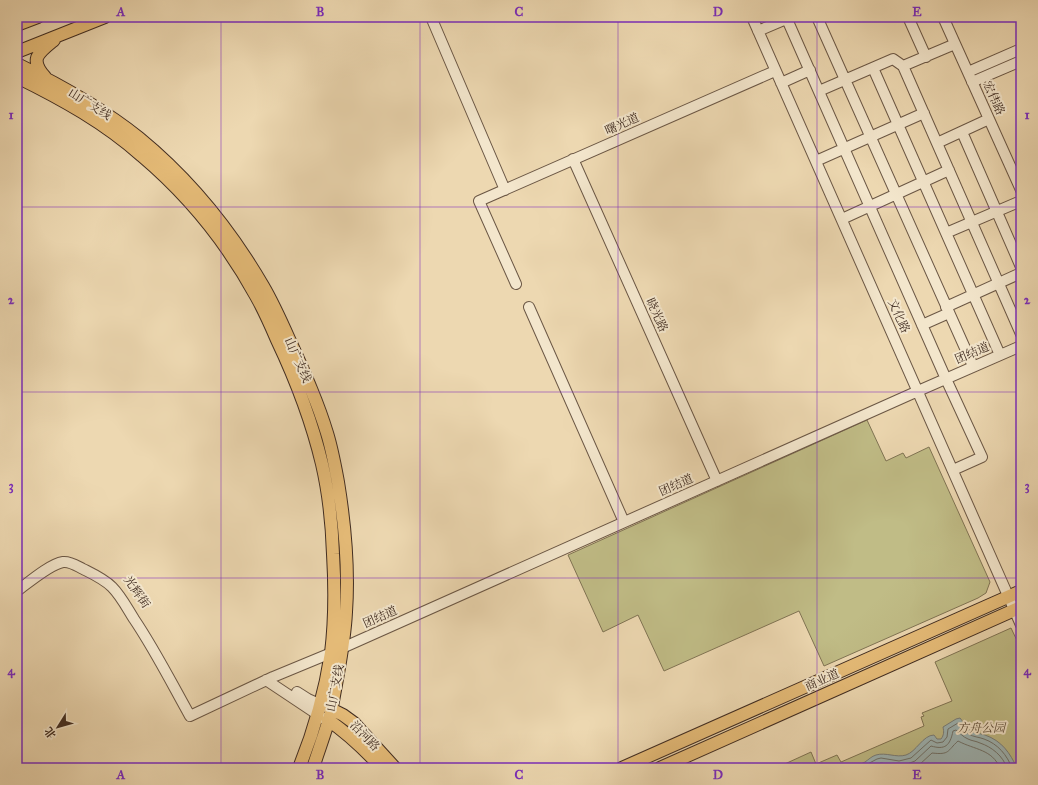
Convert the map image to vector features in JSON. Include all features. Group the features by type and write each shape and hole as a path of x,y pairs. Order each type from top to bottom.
{"main road":[{"path":"17,25 38,17"},
{"path":"17,52 105,17"},
{"path":"46,78 37,67 37,58 44,49 63,34"},
{"name":"山广支线","path":"17,64 46,78 99,108 140,139 190,187 218,220 242,253 263,286 280,318 313,392 327,434 336,470 341,502 347,577 346,614 342,648 324,712 299,768"},
{"name":"山广支线","path":"17,77 90,117 119,137 143,156 180,192 231,254 257,297 287,362 300,393 323,466 331,513 334,573 334,606 331,654 324,712 313,768"},
{"name":"商业道","path":"622,768 1021,591"},
{"name":"商业道","path":"660,768 1018,608"},
{"name":"沿河路","path":"324,712 382,768"},
{"name":"沿河路","path":"324,712 343,715 354,723 395,768"}],"street":[{"path":"431,17 505,190"},
{"name":"文化路","path":"752,17 1008,597 1018,608 1021,625"},
{"path":"817,17 973,366"},
{"path":"908,17 926,56"},
{"name":"宏伟路","path":"943,17 1021,190"},
{"path":"758,31 788,18 922,325 982,457 953,470"},
{"path":"903,66 955,44"},
{"path":"968,72 1021,49"},
{"path":"819,91 893,59 903,66 1021,334"},
{"path":"972,82 1021,61"},
{"path":"873,68 1000,355"},
{"path":"781,83 810,70"},
{"name":"曙光道","path":"516,284 479,201 776,71"},
{"path":"816,161 924,113"},
{"path":"937,142 989,120"},
{"path":"962,132 1021,267"},
{"name":"晓光路","path":"573,159 717,481"},
{"path":"842,219 949,170"},
{"path":"946,234 1021,201"},
{"path":"922,325 973,295 1021,273"},
{"path":"529,308 624,522"},
{"name":"团结道","path":"193,715 269,679 331,654 973,366 1021,346"},
{"name":"光辉街","path":"17,584 57,558 64,556 72,557 102,572 112,579 122,590 146,629 193,715"},
{"name":"光辉街","path":"17,591 46,570 57,564 65,562 72,563 106,582 119,595 193,715"},
{"path":"269,679 308,699 324,712"}],"green space":[{"path":"867,420 886,461 903,453 906,458 929,447 990,582 986,593 978,598 824,666 799,611 664,671 638,615 603,632 568,555"},
{"name":"方舟公园","path":"1011,628 1021,649 1021,768 776,768 811,752 816,764 837,755 841,762 924,726 921,717 924,716 922,713 952,701 935,662"}],"water":[{"path":"960,718 969,730 985,735 1001,744 1017,768 854,768 873,756 880,754 898,756 906,755 913,751 930,736 934,735 937,739 941,739 944,733 943,727"}]}
